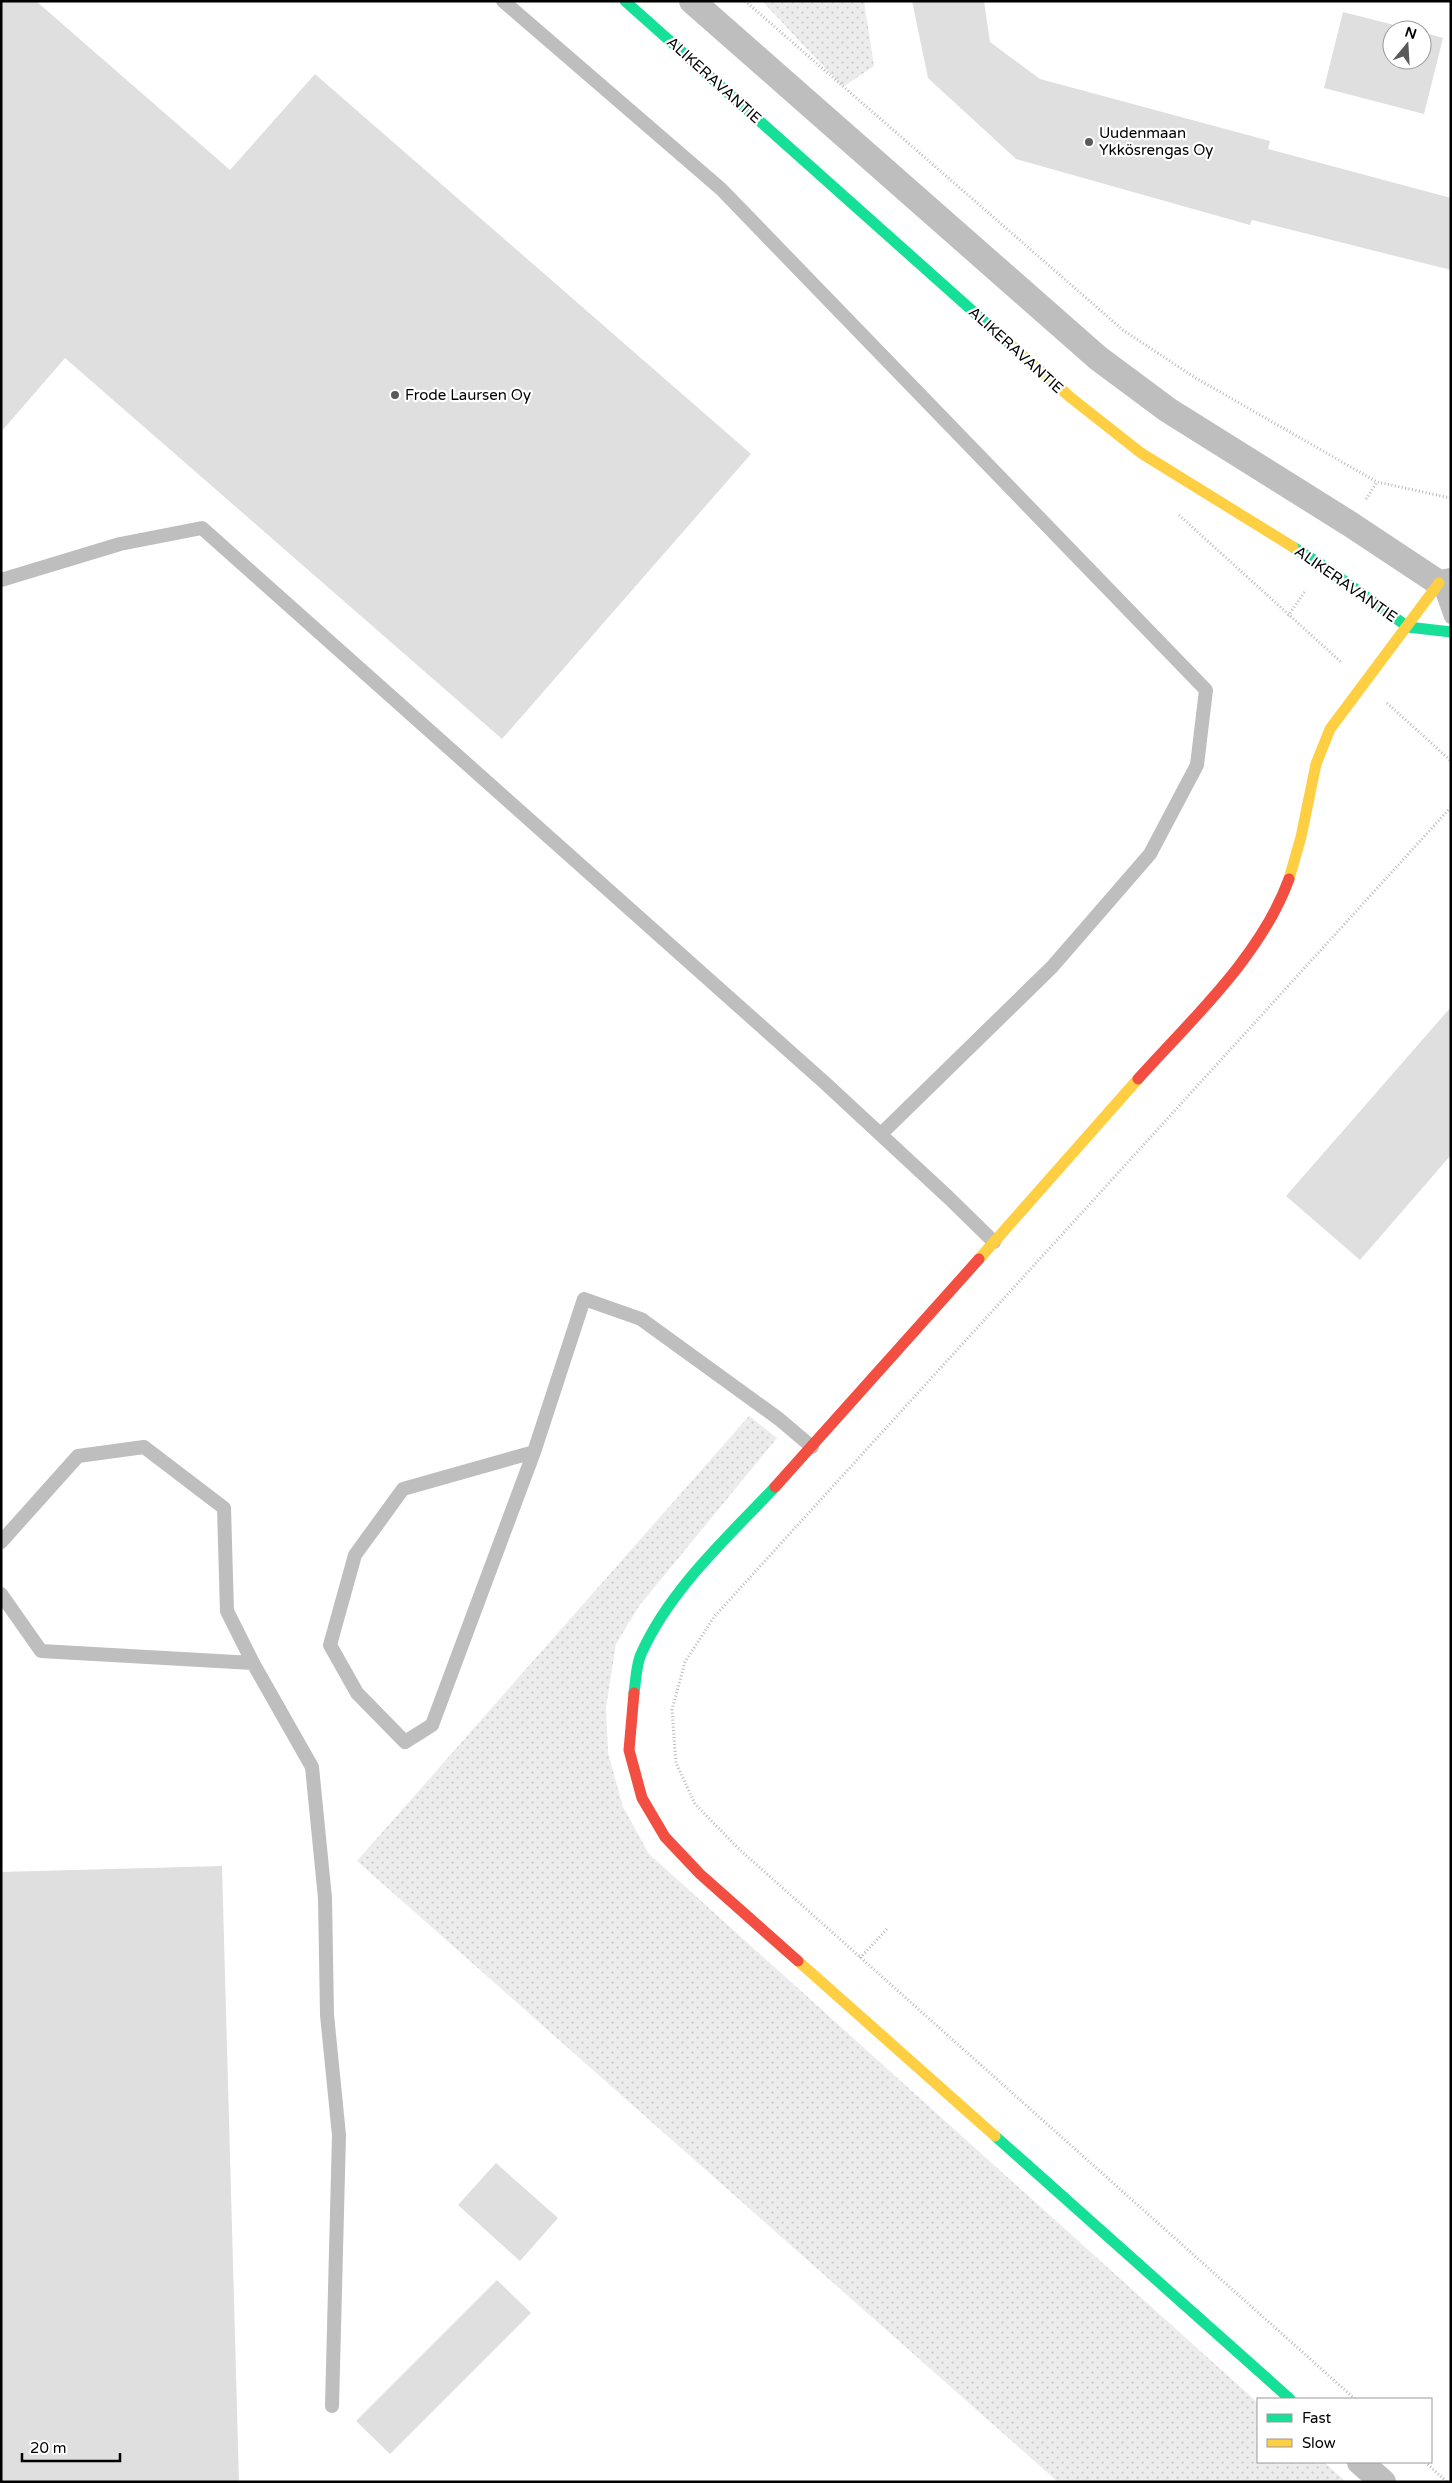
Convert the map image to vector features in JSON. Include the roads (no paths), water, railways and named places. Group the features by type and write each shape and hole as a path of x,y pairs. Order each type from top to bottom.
{"street":[{"name":"ALIKERAVANTIE","path":"625,1 1070,398 1141,454 1322,565 1408,627 1451,632"},
{"path":"692,1 1098,358 1168,410 1445,582 1337,717 1326,736 1317,760 1298,852 1279,905 1261,935 1237,968 812,1447 703,1564 666,1608 641,1653 632,1706 629,1750 642,1798 665,1837 700,1874 1289,2398"},
{"path":"1361,2463 1383,2482"}],"lane":[{"path":"503,1 721,189 1206,690 1197,765 1150,854 1052,967 880,1134"},
{"path":"1,580 120,544 202,528 880,1134 994,1242"},
{"path":"1445,582 1451,617"},
{"path":"534,1452 403,1489 355,1555 330,1645 357,1693 405,1742 432,1725 534,1452 584,1299 641,1319 779,1419 812,1447"},
{"path":"1,1542 78,1456 144,1447 224,1508 227,1612 253,1663 312,1768 325,1898 327,2015 339,2135 332,2406"},
{"path":"1,1594 41,1651 253,1663"}],"place":[{"name":"Uudenmaan Ykkösrengas Oy","path":"1089,142"},
{"name":"Frode Laursen Oy","path":"395,395"}]}
